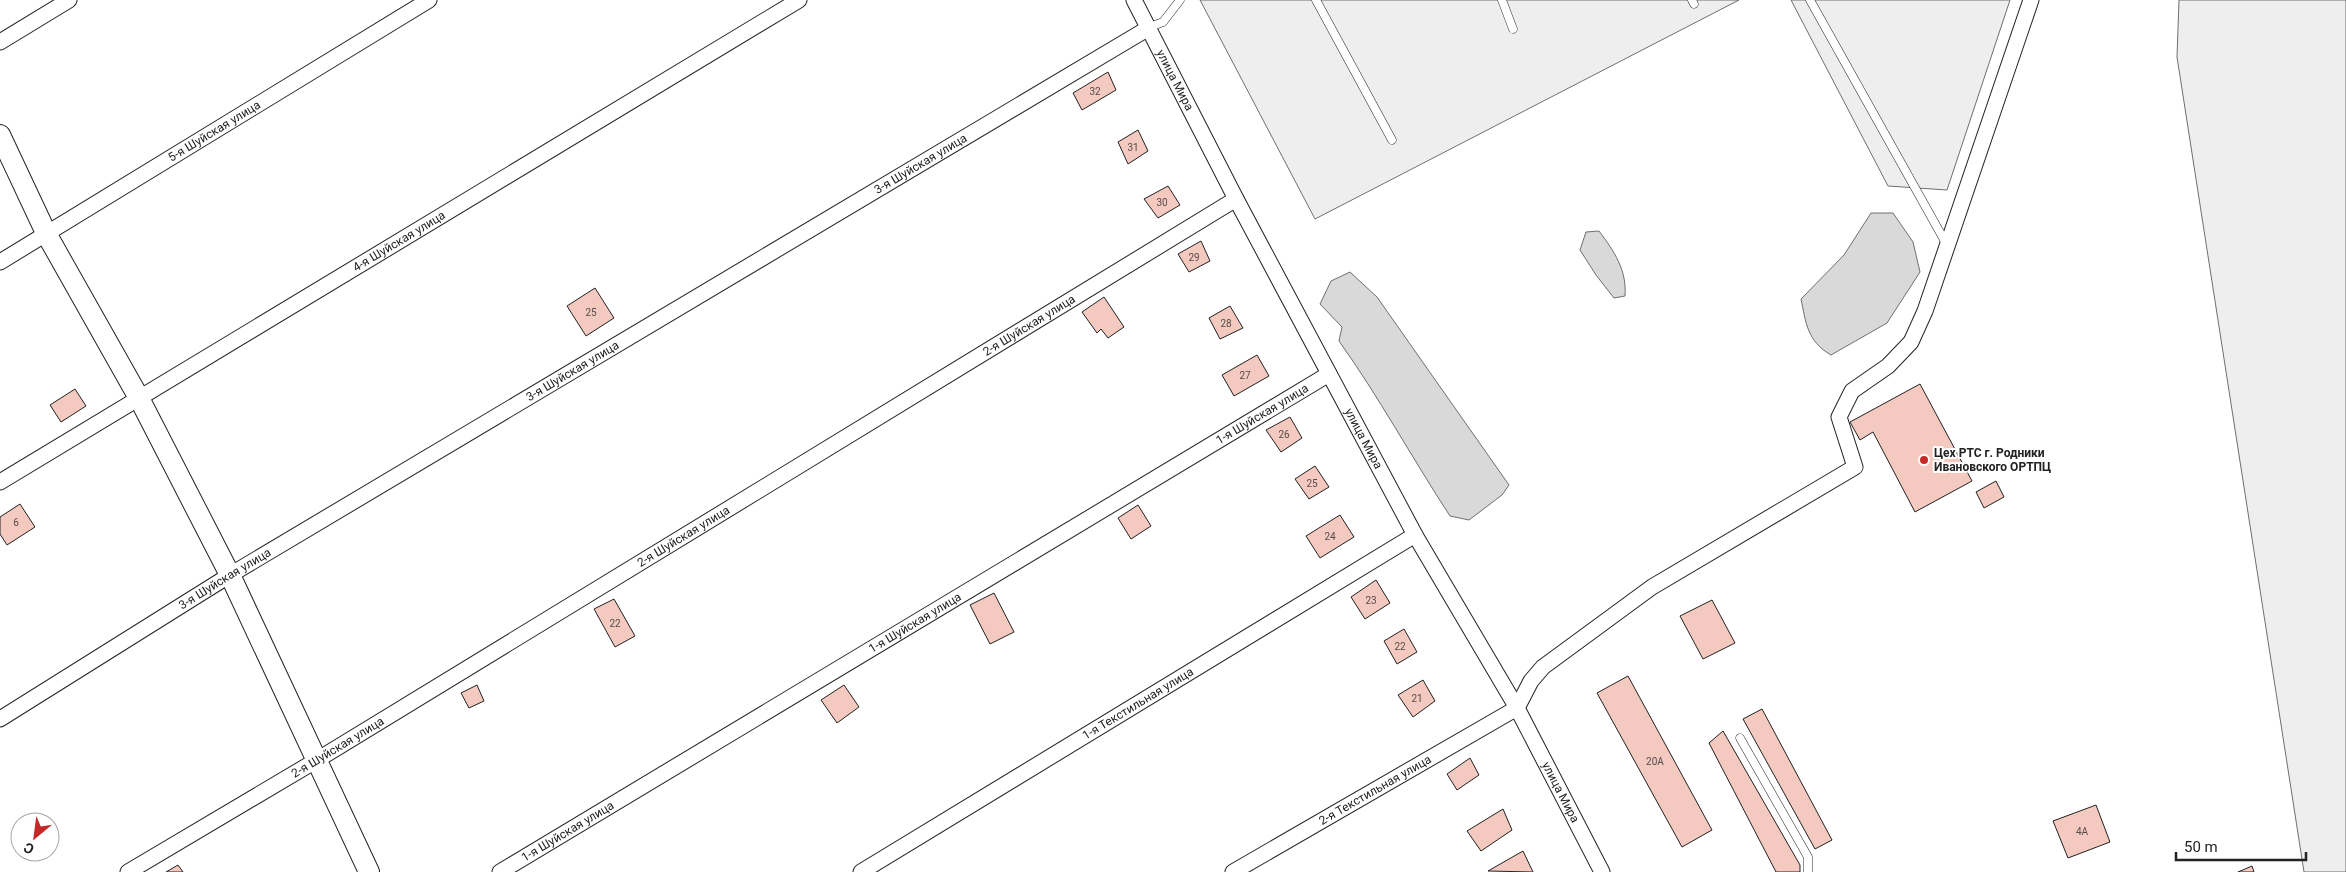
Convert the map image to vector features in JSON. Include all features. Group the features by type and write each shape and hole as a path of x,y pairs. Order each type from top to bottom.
{"street":[{"path":"0,42 68,0"},
{"name":"5-я Шуйская улица","path":"0,262 429,0"},
{"name":"4-я Шуйская улица","path":"0,482 799,0"},
{"name":"улица Мира","path":"1134,0 1236,199 1415,535 1518,708 1598,870"},
{"path":"1518,708 1531,682 1543,667 1652,587 1855,467 1839,417 1852,391 1888,366 1912,342 1925,311 2031,0"},
{"name":"3-я Шуйская улица","path":"0,719 230,575 1147,28"},
{"path":"0,135 47,235 139,398 230,575 369,872"},
{"name":"2-я Шуйская улица","path":"128,872 317,760 1236,199"},
{"name":"1-я Шуйская улица","path":"500,872 1329,374"},
{"name":"1-я Текстильная улица","path":"861,872 1415,535"},
{"name":"2-я Текстильная улица","path":"1233,872 1518,708"}],"lane":[{"path":"1147,28 1163,22 1180,0"},
{"path":"1316,0 1392,140"},
{"path":"1502,0 1513,29"},
{"path":"1810,0 1946,245"},
{"path":"1740,738 1808,857 1808,872"}],"shaded area":[{"path":"1200,0 1739,0 1315,219"},
{"path":"1791,0 2010,0 1947,190 1888,186"},
{"path":"2179,0 2346,0 2346,872 2304,872 2177,57"},
{"path":"1871,213 1893,213 1913,242 1920,272 1887,323 1831,355 1823,350 1812,337 1806,324 1801,299 1844,255"},
{"path":"1599,231 1610,246 1622,269 1625,296 1614,298 1580,250 1586,232"},
{"path":"1350,272 1377,297 1509,485 1502,495 1469,520 1450,516 1339,341 1342,327 1320,304 1331,281"}],"building":[{"path":"1108,72 1116,90 1082,110 1073,93"},
{"path":"1138,130 1148,151 1128,164 1118,142"},
{"path":"1168,186 1180,205 1158,218 1144,199"},
{"path":"1201,241 1210,261 1189,272 1178,254"},
{"path":"595,288 614,318 586,336 567,306"},
{"path":"1104,297 1124,327 1108,338 1101,329 1097,333 1082,312"},
{"path":"1230,306 1243,328 1220,339 1209,318"},
{"path":"1257,355 1269,376 1234,396 1222,375"},
{"name":"Цех РТС г. Родники Ивановского ОРТПЦ","path":"1920,384 1972,481 1915,512 1873,432 1860,440 1850,422"},
{"path":"75,389 86,406 61,422 50,405"},
{"path":"1290,417 1302,438 1281,452 1266,430"},
{"path":"1315,466 1329,487 1309,499 1295,479"},
{"path":"1996,481 2004,497 1984,508 1976,492"},
{"path":"20,504 35,527 7,545 0,534 0,517"},
{"path":"1138,505 1151,526 1131,539 1118,518"},
{"path":"1340,515 1354,537 1320,558 1306,536"},
{"path":"1376,580 1390,603 1365,619 1351,597"},
{"path":"994,593 1014,632 990,644 970,605"},
{"path":"614,599 635,636 615,647 594,609"},
{"path":"1712,600 1735,643 1703,659 1680,616"},
{"path":"1404,629 1417,652 1397,664 1384,641"},
{"path":"1628,676 1712,830 1682,847 1597,693"},
{"path":"1423,680 1435,701 1413,717 1398,695"},
{"path":"477,685 484,701 469,708 461,693"},
{"path":"844,685 859,707 837,723 821,700"},
{"path":"1762,709 1832,840 1815,849 1743,719"},
{"path":"1723,731 1800,865 1800,872 1776,872 1709,743"},
{"path":"1470,758 1479,775 1457,790 1447,774"},
{"path":"2096,805 2110,842 2068,858 2053,821"},
{"path":"1503,809 1512,830 1481,851 1467,831"},
{"path":"1523,851 1533,872 1488,871"},
{"path":"178,865 183,872 166,872"},
{"path":"2252,866 2254,872 2238,872"}],"place":[{"name":"Цех РТС г. Родники Ивановского ОРТПЦ","path":"1924,460"}]}
